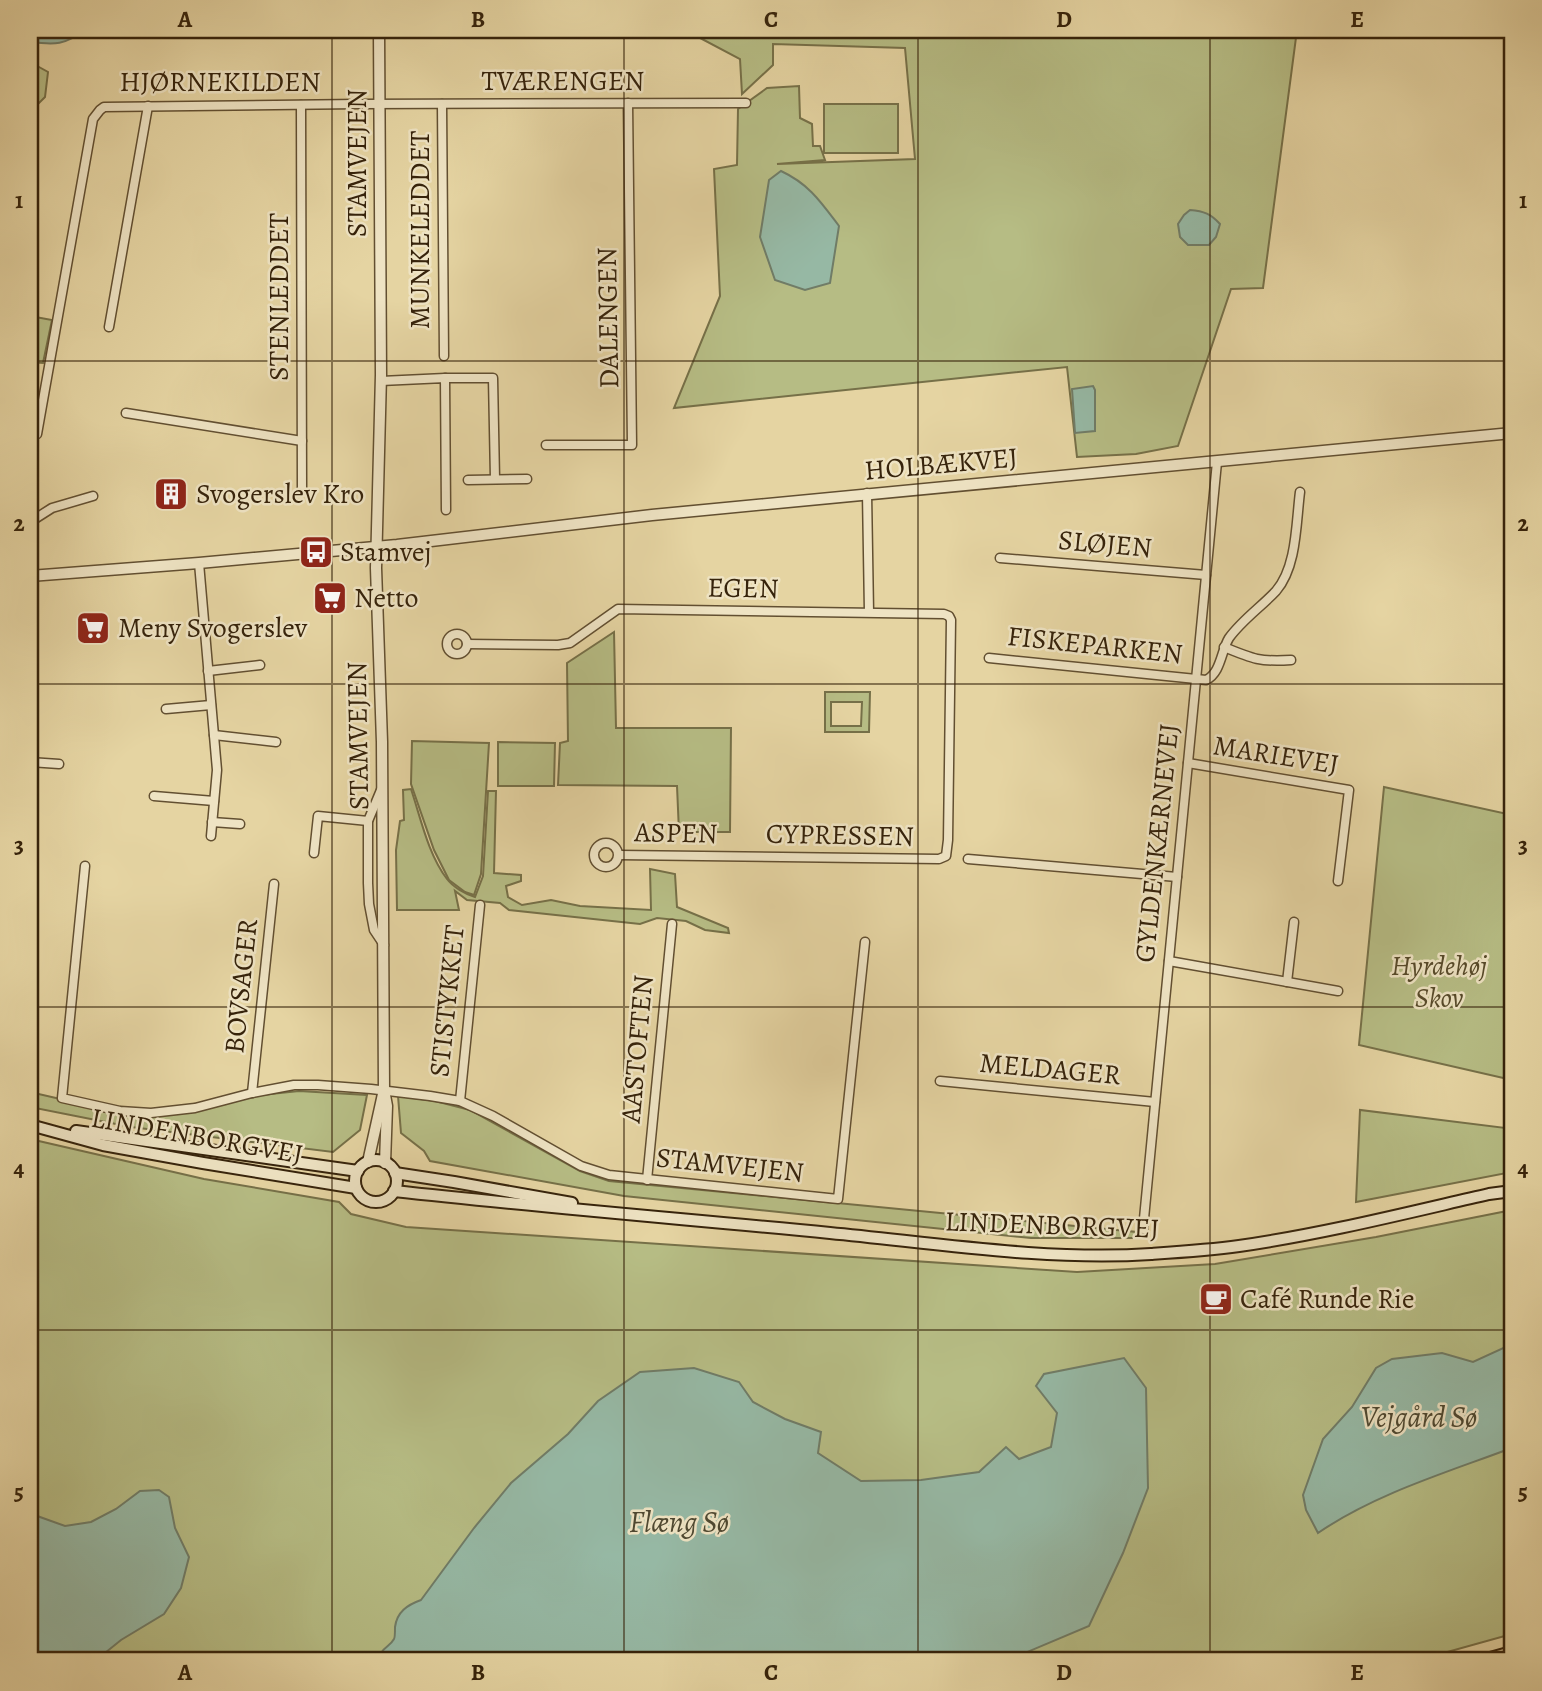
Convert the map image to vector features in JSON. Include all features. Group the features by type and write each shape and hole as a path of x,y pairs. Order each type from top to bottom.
{"highway":[{"path":"1487,1661 1512,1654"}],"main road":[{"name":"LINDENBORGVEJ","path":"30,1125 358,1171"},
{"name":"LINDENBORGVEJ","path":"30,1125 103,1144 356,1188"},
{"path":"368,1162 385,1163 395,1173 394,1191 387,1198 372,1202 362,1197 356,1188 355,1179 358,1171 368,1162"},
{"name":"LINDENBORGVEJ","path":"395,1173 627,1213"},
{"name":"LINDENBORGVEJ","path":"394,1191 1074,1255 1148,1254 1237,1247 1512,1191"}],"street":[{"name":"STAMVEJEN","path":"379,30 381,381 375,546 383,787 384,1090 387,1106 385,1163"},
{"name":"DALENGEN","path":"546,446 632,445 628,103"},
{"name":"TVÆRENGEN","path":"379,105 746,103"},
{"name":"MUNKELEDDET","path":"442,104 444,356"},
{"name":"HJØRNEKILDEN","path":"37,434 93,119 100,110 108,105 379,105"},
{"name":"STENLEDDET","path":"301,105 302,489"},
{"path":"109,327 148,106"},
{"path":"445,378 446,510"},
{"path":"381,381 493,378 495,479"},
{"path":"126,413 302,441"},
{"name":"HOLBÆKVEJ","path":"30,576 199,563 867,493 1512,433"},
{"name":"GYLDENKÆRNEVEJ","path":"1143,1230 1217,462"},
{"path":"468,480 527,479"},
{"path":"1196,678 1206,680 1212,677 1231,635 1277,589 1287,575 1292,559 1300,492"},
{"path":"867,493 869,612"},
{"path":"30,522 52,508 93,496"},
{"name":"SLØJEN","path":"1000,558 1206,575"},
{"path":"199,563 217,770 211,836"},
{"name":"EGEN","path":"467,644 570,643 618,609 869,612 949,616 950,758 946,856"},
{"path":"1224,647 1251,659 1291,660"},
{"name":"FISKEPARKEN","path":"989,658 1196,678"},
{"path":"208,671 260,666"},
{"path":"166,709 211,705"},
{"path":"214,736 276,742"},
{"path":"30,762 58,764"},
{"name":"MARIEVEJ","path":"1188,763 1349,790 1338,881"},
{"path":"383,787 368,821 369,904 374,930 384,945"},
{"path":"154,796 214,801"},
{"path":"314,853 318,816 368,821"},
{"path":"212,821 240,824"},
{"name":"ASPEN","path":"619,855 733,856"},
{"name":"CYPRESSEN","path":"733,856 939,859 946,856"},
{"path":"968,859 1177,877"},
{"name":"STAMVEJEN","path":"85,866 62,1098 120,1111 151,1113 195,1108 294,1085 384,1090 460,1101 493,1116 581,1166 609,1175 838,1199 865,942"},
{"name":"BOVSAGER","path":"252,1093 274,884"},
{"name":"STISTYKKET","path":"460,1101 480,905"},
{"path":"1287,982 1294,922"},
{"name":"AASTOFTEN","path":"647,1180 672,923"},
{"path":"1169,961 1338,991"},
{"name":"MELDAGER","path":"940,1081 1156,1101"},
{"name":"STAMVEJEN","path":"368,1162 384,1090"}],"green space":[{"path":"685,30 1297,30 1263,288 1231,289 1178,446 1136,454 1077,457 1067,367 674,408 720,296 714,169 737,165 738,109 767,88 799,86 800,118 812,124 813,146 820,146 825,160 777,164 915,159 905,48 773,44 773,65 742,94 740,59"},
{"path":"30,62 48,72 45,97 35,107 30,104"},
{"path":"824,104 898,104 898,153 824,153"},
{"path":"30,316 52,320 43,363 30,362"},
{"path":"614,632 616,728 731,728 730,832 679,832 677,786 558,785 560,743 568,741 567,663"},
{"path":"825,692 870,692 869,732 825,732","holes":["831,702 862,702 861,726 831,726"]},
{"path":"412,741 489,743 481,874 474,895 449,880 434,850 411,784"},
{"path":"498,742 555,743 554,786 498,786"},
{"name":"Hyrdehøj Skov","path":"1384,787 1512,815 1512,1080 1359,1045"},
{"path":"411,789 440,869 453,885 467,894 475,897 483,876 488,791 496,791 494,873 521,875 521,881 506,886 508,897 522,905 551,900 580,906 651,910 650,869 675,874 677,907 728,928 729,933 705,930 686,921 657,918 640,924 509,910 500,903 467,900 455,891 459,910 397,910 396,850 400,821 404,820 403,790"},
{"name":"Hyrdehøj Skov","path":"1512,1084 1512,1172 1356,1202 1360,1110 1505,1128"},
{"path":"299,1091 367,1095 360,1130 333,1152 131,1127 30,1107 30,1092 134,1116 170,1115 252,1096"},
{"path":"398,1096 435,1101 470,1110 580,1171 609,1181 1147,1233 1136,1238 1031,1238 624,1196 430,1161 424,1151 401,1133"},
{"path":"30,1139 204,1179 339,1202 351,1214 406,1227 1077,1272 1215,1264 1376,1237 1512,1210 1512,1634 1415,1661 30,1661"}],"water":[{"path":"30,30 86,30 72,39 47,44 30,42"},
{"path":"781,171 807,188 839,226 830,283 805,290 775,280 760,237 769,180"},
{"path":"1190,210 1207,214 1220,224 1216,237 1209,245 1188,245 1180,237 1178,224"},
{"path":"1093,386 1095,431 1075,433 1072,389"},
{"name":"Vejgård Sø","path":"1512,1344 1512,1450 1435,1476 1387,1496 1318,1533 1306,1510 1303,1495 1323,1439 1352,1407 1376,1368 1392,1359 1442,1353 1473,1362"},
{"name":"Flæng Sø","path":"1124,1358 1146,1388 1148,1488 1123,1553 1089,1626 1006,1661 378,1661 381,1653 394,1639 400,1613 421,1600 511,1483 568,1434 598,1401 640,1372 694,1368 739,1382 753,1402 785,1419 821,1432 818,1453 861,1481 921,1480 979,1472 1006,1447 1019,1459 1051,1447 1057,1413 1036,1386 1044,1374"},
{"path":"159,1490 169,1497 175,1528 189,1557 181,1588 164,1614 121,1640 95,1661 30,1661 30,1511 65,1526 91,1522 116,1509 140,1491"}],"place":[{"name":"Svogerslev Kro","path":"171,494"},
{"name":"Stamvej","path":"316,552"},
{"name":"Netto","path":"330,598"},
{"name":"Meny Svogerslev","path":"93,628"},
{"name":"Café Runde Rie","path":"1216,1299"}]}
